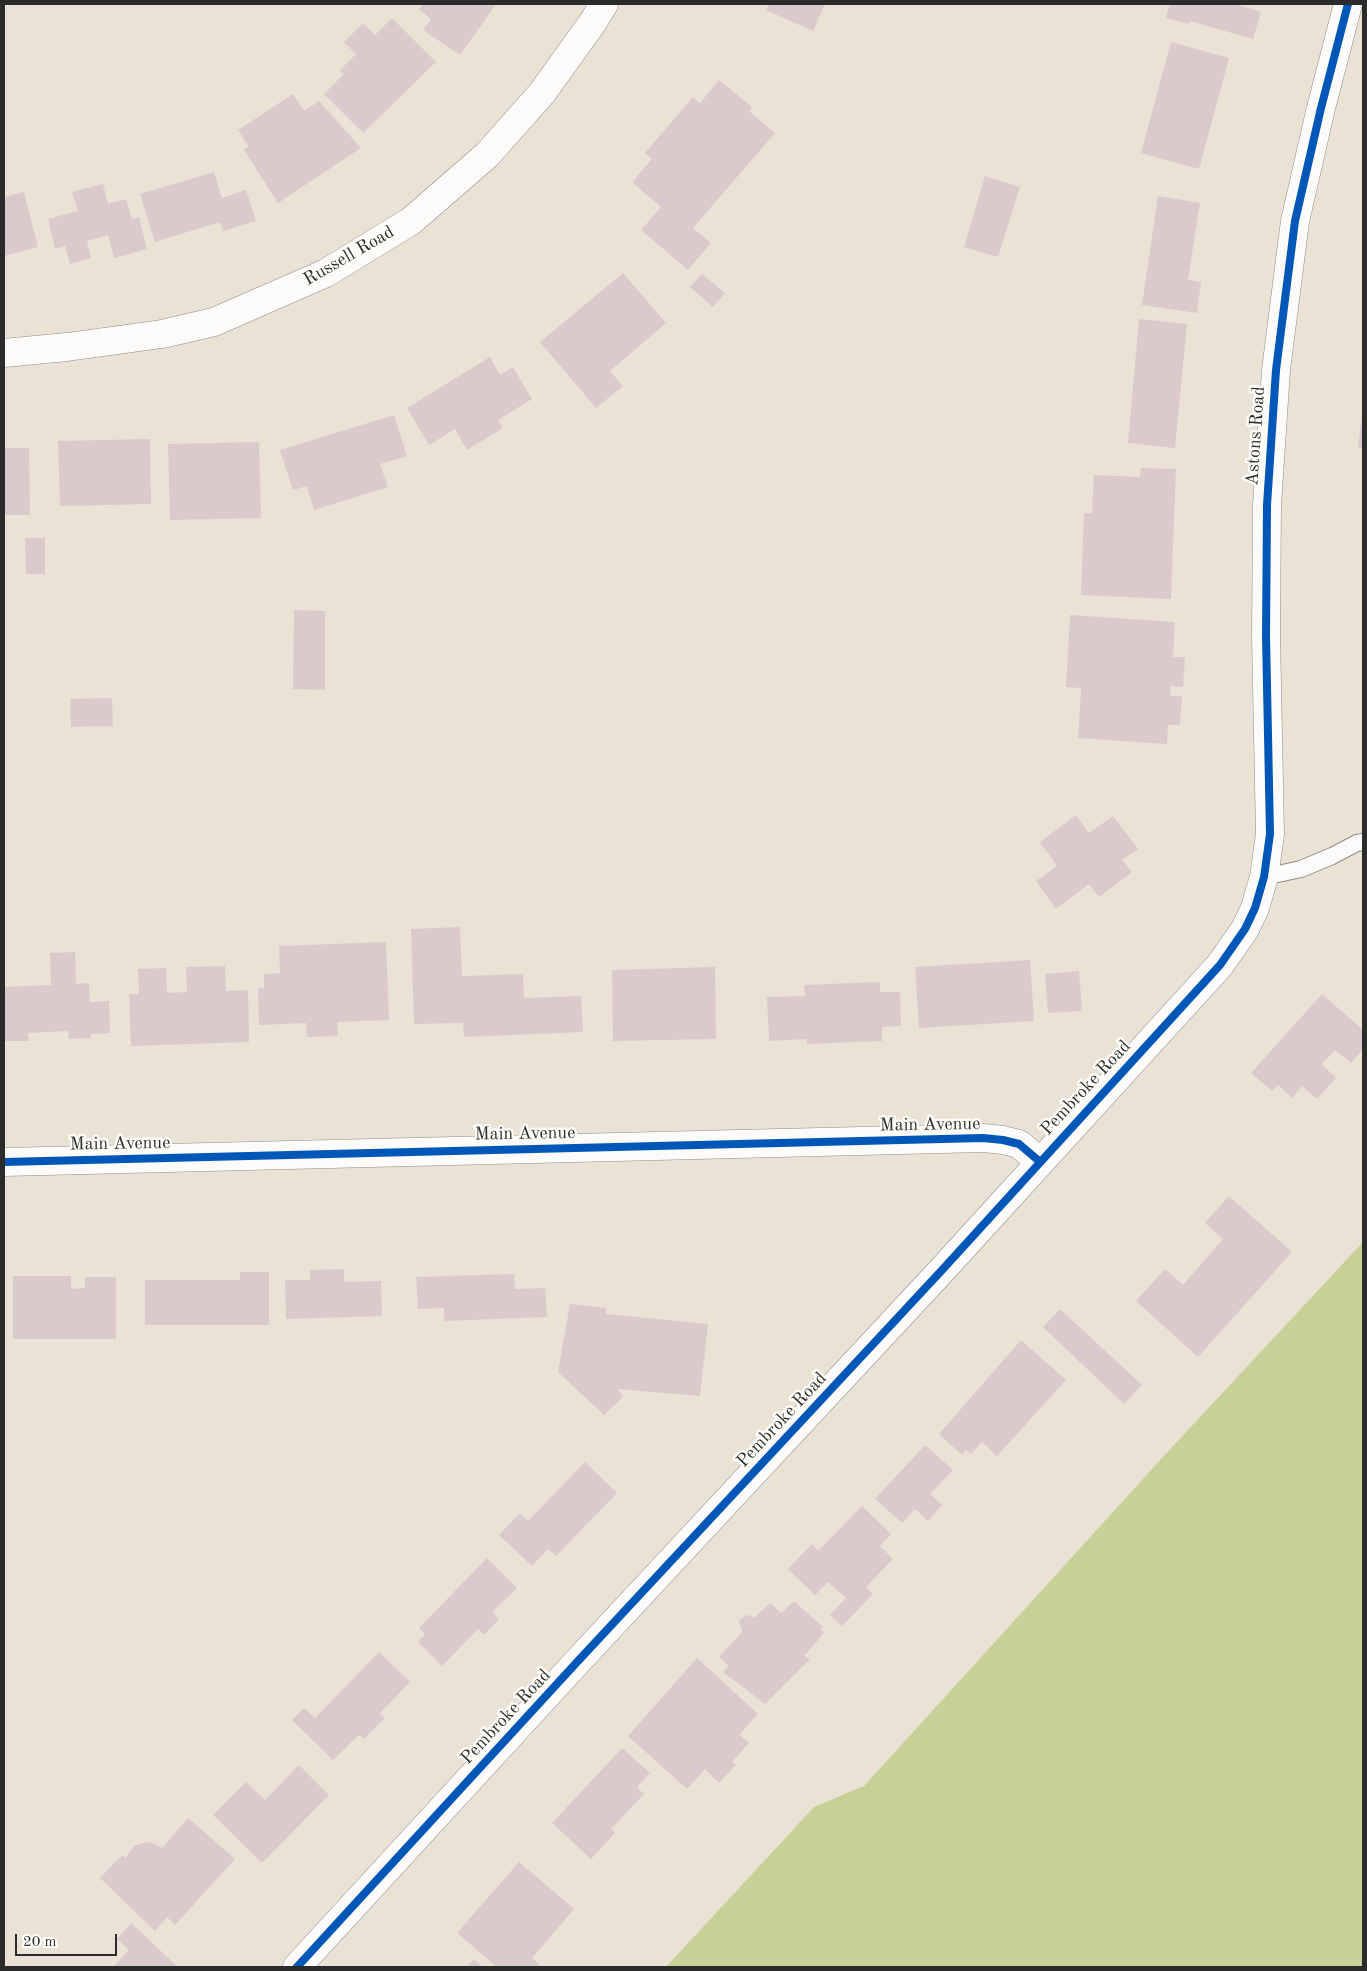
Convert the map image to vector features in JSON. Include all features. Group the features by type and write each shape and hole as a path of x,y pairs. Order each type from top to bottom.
{"street":[{"name":"Russell Road","path":"4,353 67,347 162,334 214,322 326,273 410,221 487,155 542,93 604,4"},
{"name":"Astons Road","path":"1264,877 1270,834 1266,636 1267,505 1276,370 1295,221 1321,108 1348,4"},
{"name":"Pembroke Road","path":"297,1967 943,1268 1220,965 1245,929 1255,908 1264,877"},
{"name":"Main Avenue","path":"4,1162 983,1138 1019,1144 1039,1161"}],"lane":[{"path":"1264,877 1301,869 1363,842"}],"green space":[{"path":"1363,1242 1363,1967 666,1967 814,1807 864,1786 1162,1458"}],"building":[{"path":"423,4 496,4 460,55 423,30 431,19 419,10"},
{"path":"769,4 825,4 813,31 766,10"},
{"path":"1170,4 1236,4 1261,12 1253,39 1190,21 1189,24 1166,18"},
{"path":"392,18 436,62 363,133 324,94 344,74 340,70 356,54 344,42 363,23 375,35"},
{"path":"1171,42 1229,58 1199,169 1141,153"},
{"path":"719,80 752,107 749,111 775,133 693,228 711,243 688,270 641,230 661,207 632,182 652,159 645,153 693,97 700,103"},
{"path":"293,94 304,111 319,101 361,148 278,203 244,150 249,147 238,130"},
{"path":"214,172 222,198 246,190 256,221 223,231 220,222 155,242 140,194"},
{"path":"985,176 1020,187 998,257 964,247"},
{"path":"103,184 108,204 126,199 132,219 139,217 147,249 114,258 108,235 87,241 91,258 70,264 65,246 55,249 48,219 78,211 72,192"},
{"path":"24,192 38,247 4,256 4,197"},
{"path":"1158,196 1200,203 1188,280 1201,282 1197,313 1142,305"},
{"path":"623,273 666,323 610,371 623,386 596,408 540,342"},
{"path":"702,274 725,293 713,307 690,287"},
{"path":"1139,319 1187,324 1175,448 1128,443"},
{"path":"490,357 500,375 513,367 532,399 498,420 503,428 467,450 455,429 429,445 407,408"},
{"path":"394,415 407,456 380,464 388,487 314,510 307,486 293,490 280,450"},
{"path":"1362,416 1363,448 1358,448"},
{"path":"150,439 151,504 60,506 58,441"},
{"path":"259,442 261,518 170,520 168,444"},
{"path":"4,448 29,448 30,515 4,515"},
{"path":"1141,468 1176,469 1171,599 1081,595 1084,513 1092,513 1094,475 1140,477"},
{"path":"25,538 45,538 45,574 26,574"},
{"path":"294,610 325,611 325,690 293,689"},
{"path":"1070,615 1175,622 1173,657 1185,657 1183,687 1171,686 1170,696 1182,696 1180,725 1168,725 1167,744 1078,738 1081,688 1066,687"},
{"path":"112,698 113,726 71,727 70,699"},
{"path":"1076,815 1089,833 1113,816 1138,849 1122,860 1132,872 1099,897 1089,884 1056,909 1036,881 1057,866 1040,842"},
{"path":"460,927 462,976 523,974 524,998 581,996 583,1032 464,1037 463,1023 414,1024 411,929"},
{"path":"386,942 389,1020 337,1022 338,1036 307,1037 306,1023 259,1025 258,988 264,988 264,974 280,973 279,946"},
{"path":"75,952 76,984 89,983 90,1002 109,1001 110,1033 91,1034 91,1038 69,1039 68,1031 28,1033 29,1041 5,1041 4,987 51,985 50,953"},
{"path":"1030,960 1034,1021 919,1028 915,967"},
{"path":"225,966 226,991 248,990 249,1042 131,1046 129,994 139,994 138,969 166,968 167,993 187,992 186,967"},
{"path":"715,967 716,1039 613,1041 612,970"},
{"path":"1079,971 1082,1011 1048,1013 1045,974"},
{"path":"880,982 880,992 900,992 901,1026 882,1027 882,1041 807,1044 807,1039 769,1041 767,997 805,996 804,985"},
{"path":"1322,994 1363,1030 1363,1049 1351,1063 1335,1050 1322,1064 1336,1078 1317,1099 1302,1086 1292,1098 1278,1085 1272,1091 1251,1073"},
{"path":"1229,1196 1292,1252 1198,1357 1136,1301 1165,1269 1183,1285 1223,1239 1205,1223"},
{"path":"344,1269 344,1282 381,1281 382,1316 286,1319 285,1280 310,1280 310,1270"},
{"path":"240,1272 269,1272 269,1325 145,1325 145,1280 240,1280"},
{"path":"514,1274 515,1289 545,1288 547,1317 444,1321 444,1308 418,1309 416,1277"},
{"path":"13,1276 71,1276 71,1289 85,1288 85,1277 116,1277 116,1339 13,1339"},
{"path":"570,1304 606,1308 606,1314 708,1324 700,1396 617,1389 624,1396 604,1415 558,1372"},
{"path":"1060,1309 1142,1385 1124,1404 1043,1327"},
{"path":"1021,1340 1066,1380 997,1456 982,1442 971,1454 966,1450 962,1455 939,1434"},
{"path":"925,1445 953,1470 930,1494 942,1505 928,1521 915,1509 902,1523 875,1499"},
{"path":"585,1462 617,1493 556,1556 548,1549 532,1566 499,1535 520,1513 528,1521"},
{"path":"862,1506 891,1534 880,1546 893,1559 866,1587 873,1594 842,1626 830,1615 846,1598 828,1582 815,1595 788,1569 812,1544 818,1551"},
{"path":"487,1558 517,1588 492,1612 499,1619 484,1635 478,1629 442,1666 418,1642 425,1634 419,1628"},
{"path":"794,1601 823,1627 821,1629 824,1633 804,1656 810,1659 765,1704 723,1672 729,1666 719,1657 742,1632 739,1620 750,1615 754,1618 770,1603 781,1613"},
{"path":"379,1652 410,1682 380,1713 385,1718 364,1739 359,1735 333,1760 292,1720 304,1708 315,1718"},
{"path":"697,1658 758,1714 739,1735 749,1743 732,1762 736,1765 719,1783 705,1769 687,1789 628,1736"},
{"path":"622,1748 650,1773 637,1787 644,1794 611,1829 615,1833 591,1859 552,1823"},
{"path":"299,1765 329,1795 262,1863 213,1815 246,1782 265,1800"},
{"path":"188,1818 235,1859 175,1925 167,1917 155,1931 100,1878 122,1855 126,1858 134,1846 146,1842 153,1843 162,1848"},
{"path":"519,1862 574,1909 532,1958 542,1967 497,1967 457,1933"},
{"path":"131,1923 178,1967 113,1967 129,1950 117,1939"},
{"path":"474,1959 482,1967 466,1967"}],"cycle path":[{"path":"297,1967 578,1661 943,1269 1220,965 1245,929 1255,908 1264,877 1270,834 1266,636 1267,505 1276,370 1295,221 1321,108 1348,4"},
{"path":"4,1162 983,1138 1019,1144 1039,1161"}]}
